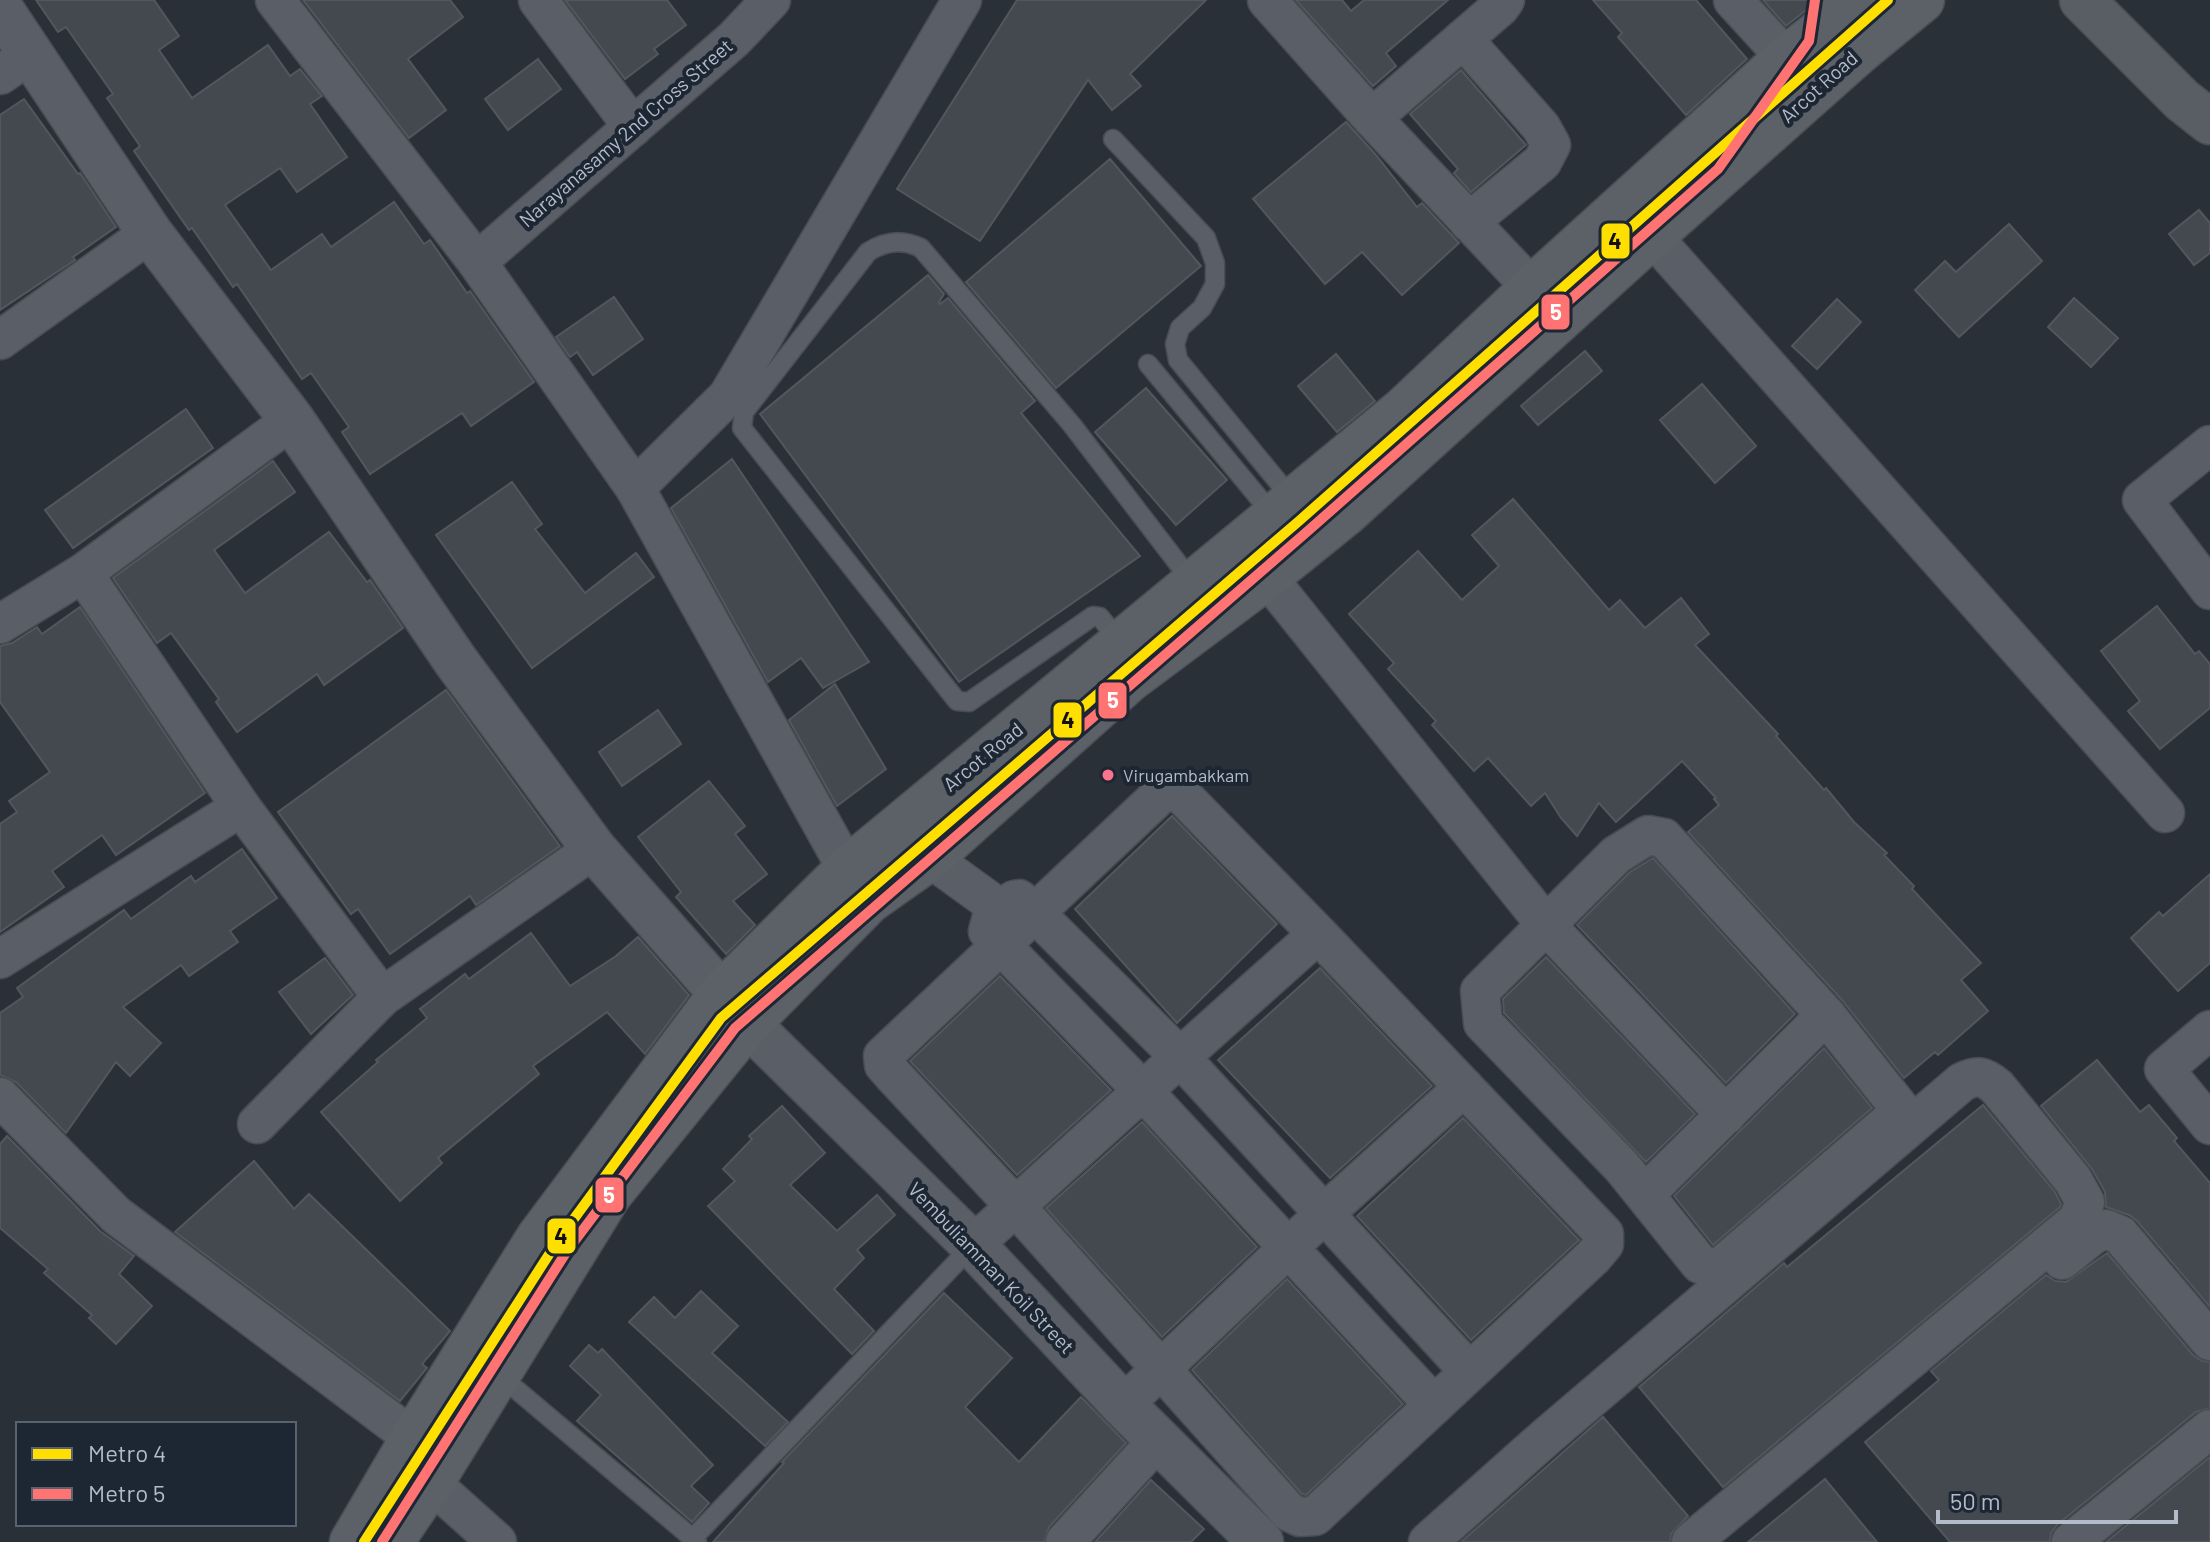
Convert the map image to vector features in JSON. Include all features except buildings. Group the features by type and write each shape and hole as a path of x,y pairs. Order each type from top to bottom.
{"main road":[{"name":"Arcot Road","path":"391,1542 431,1483 609,1195 734,1010 869,901 930,858 1129,680 1284,508 1404,409 1532,288 1786,58 1860,0"},
{"name":"Arcot Road","path":"352,1542 539,1237 734,1010 847,869 1121,643 1206,598 1267,577 1345,514 1652,236 1861,50 1922,0"},
{"path":"2082,0 2182,100 2210,122"}],"street":[{"path":"275,0 477,262 635,488 847,869"},
{"path":"538,0 633,127"},
{"name":"Narayanasamy 2nd Cross Street","path":"477,262 734,39 771,0"},
{"path":"635,488 728,396 962,0"},
{"path":"1267,0 1372,118 1532,288"},
{"path":"1372,118 1505,0"},
{"path":"1733,0 1786,58"},
{"name":"Vembuliamman Koil Street","path":"0,8 16,64 292,420 455,660 594,849 734,1010 973,1245 1123,1405 1261,1542"},
{"path":"1463,39 1541,127 1551,145 1542,162 1469,222"},
{"path":"0,340 150,233"},
{"path":"1652,236 2165,813"},
{"path":"0,624 83,573 292,420"},
{"path":"2210,445 2142,500 2210,590"},
{"path":"83,573 241,807 382,997"},
{"path":"1267,577 1546,925 1726,1115"},
{"path":"1174,790 1184,797 1318,934 1604,1234 1604,1244 1315,1516 1300,1517 1289,1512 1016,1207 892,1074 884,1065 883,1056 1162,793 1174,790"},
{"path":"0,959 241,807"},
{"path":"1648,835 1664,838 1826,1015 1902,1111 1717,1270 1700,1264 1622,1167 1483,1023 1480,991 1546,925 1632,843 1648,835"},
{"path":"257,1124 382,997 594,849"},
{"path":"930,858 995,905 1019,899 1035,913 1180,1057 1469,1371"},
{"path":"995,905 988,931 1144,1092 1434,1405"},
{"path":"973,1245 1318,934"},
{"path":"1645,1194 1826,1015"},
{"path":"2210,1030 2164,1069 2210,1125"},
{"path":"1428,1542 1546,1437 1962,1082 1973,1077 1984,1077 1997,1087 2073,1180 2085,1202 2078,1220 1691,1542"},
{"path":"1123,1405 1287,1248 1464,1087"},
{"path":"0,1097 116,1215 413,1438"},
{"path":"1725,1542 2093,1235 2106,1229 2120,1235 2210,1341"},
{"path":"2071,1542 2210,1429"},
{"path":"1065,1542 1158,1440"},
{"path":"2095,1542 2210,1448"},
{"path":"431,1483 497,1542"}],"lane":[{"path":"1113,139 1206,238 1215,263 1215,284 1202,308 1180,328 1175,344 1178,360 1284,508"},
{"path":"1121,643 1100,617 1093,616 969,702 957,701 742,428 744,412 868,252 881,244 897,242 909,242 921,248 1072,425 1206,598"},
{"path":"1148,364 1284,508"},
{"path":"497,1373 695,1540 973,1245"}],"metro line":[{"name":"5","path":"382,1542 567,1251 735,1028 1309,530 1718,169 1809,41 1815,0"},
{"name":"4","path":"364,1542 557,1242 721,1018 1299,521 1888,0"}],"place":[{"name":"Virugambakkam","path":"1108,775"}]}
